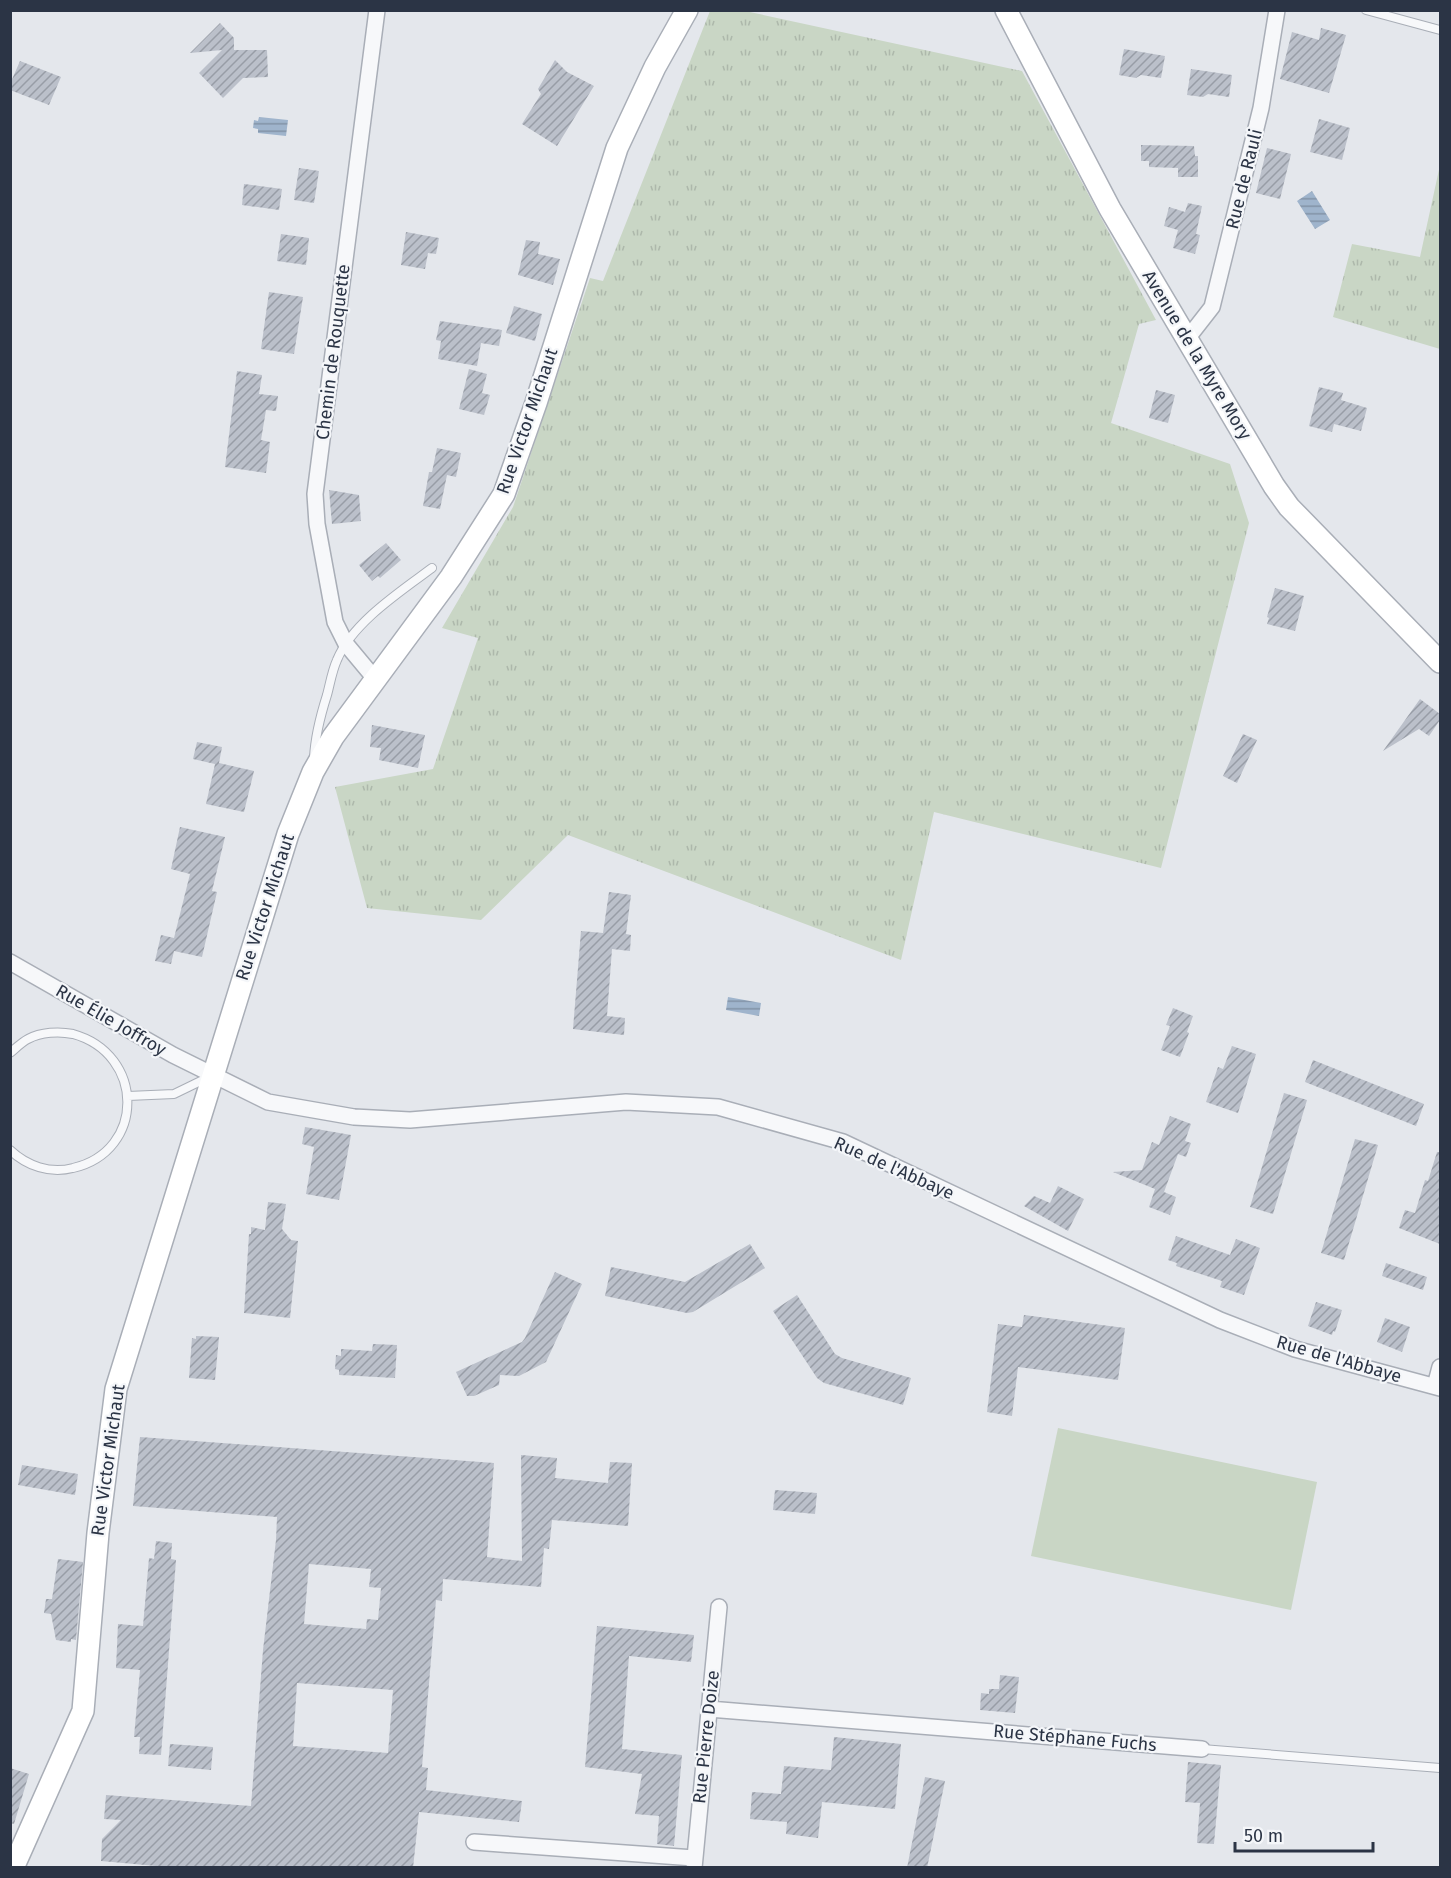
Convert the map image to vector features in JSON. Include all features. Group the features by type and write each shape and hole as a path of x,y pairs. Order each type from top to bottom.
{"street":[{"name":"Chemin de Rouquette","path":"376,681 346,644 335,622 317,524 315,494 377,10"},
{"name":"Rue Victor Michaut","path":"13,1868 82,1711 98,1533 116,1389 288,834 313,772 333,737 451,577 504,495 536,403 617,148 655,67 687,10"},
{"name":"Avenue de la Myre Mory","path":"1006,10 1110,208 1274,486 1289,507 1440,662"},
{"name":"Rue de Rauli","path":"1187,339 1212,307 1261,108 1276,10"},
{"name":"Rue Élie Joffroy","path":"10,962 173,1055 213,1075"},
{"name":"Rue de l'Abbaye","path":"213,1075 268,1102 354,1117 410,1120 626,1102 718,1107 843,1142 1238,1328 1295,1349 1438,1387"},
{"path":"1438,1387 1440,1366"},
{"name":"Rue Pierre Doize","path":"694,1863 719,1607"},
{"name":"Rue Stéphane Fuchs","path":"709,1709 1202,1749"},
{"path":"474,1842 694,1863"}],"lane":[{"path":"1366,10 1440,30"},
{"path":"313,772 315,732 337,659 365,621 432,568"},
{"path":"10,1053 29,1039 52,1032 65,1032 88,1039 113,1059 122,1072 128,1096 127,1116 118,1138 106,1152 86,1165 63,1171 39,1168 19,1159 10,1150"},
{"path":"128,1096 174,1094 213,1075"},
{"name":"Rue Stéphane Fuchs","path":"1202,1749 1440,1768"}],"green space":[{"path":"710,11 745,11 1022,71 1156,320 1139,324 1111,423 1230,464 1249,523 1161,868 934,812 901,960 568,835 481,920 367,908 335,787 433,769 478,638 442,628 513,507 590,278 603,281"},
{"path":"1440,165 1440,349 1333,317 1352,244 1420,257"},
{"path":"1058,1428 1317,1482 1291,1610 1031,1556"}],"water":[{"path":"259,117 288,120 286,136 258,133 258,129 253,128 254,120 258,121"},
{"path":"1312,191 1330,220 1315,229 1297,201"},
{"path":"728,997 761,1003 759,1016 726,1010"}],"building":[{"path":"220,23 234,38 234,50 267,50 268,77 243,78 223,98 199,73 222,50 190,53"},
{"path":"1321,28 1346,35 1329,93 1280,79 1292,32 1319,40"},
{"path":"1124,49 1165,56 1161,78 1119,75"},
{"path":"555,60 567,72 594,86 557,146 522,124 541,94 538,89"},
{"path":"20,61 61,77 49,105 10,90 10,84"},
{"path":"1191,69 1232,75 1229,97 1208,94 1203,97 1187,95"},
{"path":"1319,119 1350,128 1342,160 1310,152"},
{"path":"1141,145 1194,146 1195,156 1198,156 1198,177 1178,177 1178,168 1149,167 1149,161 1141,161"},
{"path":"1267,148 1291,154 1280,199 1256,193"},
{"path":"299,168 319,171 314,203 294,200"},
{"path":"244,184 282,189 279,210 242,205"},
{"path":"1188,203 1202,206 1196,234 1200,235 1195,254 1173,248 1178,230 1164,226 1169,207 1185,212"},
{"path":"406,232 439,238 436,254 428,253 425,269 401,265"},
{"path":"281,234 309,238 306,265 277,261"},
{"path":"526,240 540,242 538,254 560,259 553,285 518,275"},
{"path":"269,292 303,297 294,354 261,349"},
{"path":"514,306 542,314 535,341 506,333"},
{"path":"440,321 502,330 499,346 481,343 477,366 438,359 441,341 436,340"},
{"path":"469,369 487,374 482,393 490,395 484,415 459,409"},
{"path":"237,371 262,375 259,394 278,396 276,411 266,410 261,440 270,442 266,473 225,467"},
{"path":"1319,387 1343,393 1341,400 1367,408 1361,431 1334,424 1332,432 1309,426"},
{"path":"1156,390 1175,395 1168,423 1149,418"},
{"path":"437,448 461,453 456,477 447,475 440,509 423,506 429,472 432,472"},
{"path":"329,490 359,495 361,521 332,524"},
{"path":"386,543 401,560 380,578 378,576 372,581 359,565"},
{"path":"1275,588 1304,596 1295,631 1267,624"},
{"path":"1420,699 1440,714 1440,720 1429,736 1419,729 1383,751"},
{"path":"372,725 425,735 418,768 379,760 381,748 370,747"},
{"path":"1243,734 1257,740 1237,783 1223,776"},
{"path":"197,742 222,747 219,763 254,771 244,812 206,804 215,764 193,759"},
{"path":"180,827 225,837 212,891 217,892 202,957 174,951 171,964 155,961 161,935 174,938 190,874 171,869"},
{"path":"609,892 631,895 626,934 631,935 630,951 612,949 607,1016 625,1018 624,1035 573,1029 581,931 603,933"},
{"path":"1173,1008 1193,1016 1180,1057 1161,1050 1170,1026 1166,1025"},
{"path":"1232,1046 1256,1054 1238,1113 1206,1102 1218,1067 1223,1069"},
{"path":"1313,1060 1424,1104 1416,1126 1305,1082"},
{"path":"1284,1093 1307,1100 1273,1214 1250,1207"},
{"path":"1170,1116 1191,1124 1185,1141 1191,1143 1186,1157 1178,1154 1164,1192 1176,1197 1170,1215 1149,1207 1155,1189 1113,1172 1142,1170 1152,1142 1159,1145"},
{"path":"305,1127 351,1135 339,1200 306,1194 314,1147 302,1144"},
{"path":"1355,1139 1378,1145 1344,1260 1321,1253"},
{"path":"1437,1152 1440,1152 1440,1244 1399,1228 1405,1210 1415,1213"},
{"path":"1058,1186 1084,1199 1068,1231 1024,1206 1034,1196 1050,1203"},
{"path":"268,1202 286,1204 282,1229 291,1240 298,1241 290,1318 244,1313 249,1234 251,1234 251,1227 265,1230"},
{"path":"1176,1236 1230,1255 1236,1239 1260,1248 1244,1295 1220,1287 1222,1281 1176,1266 1177,1263 1168,1260"},
{"path":"750,1244 765,1268 693,1312 687,1313 605,1296 611,1267 685,1282"},
{"path":"1386,1263 1427,1277 1423,1290 1382,1276"},
{"path":"555,1272 582,1284 546,1362 519,1376 500,1375 499,1385 474,1396 467,1396 456,1372 522,1342"},
{"path":"797,1295 835,1354 911,1378 903,1405 824,1383 817,1378 773,1311"},
{"path":"1316,1302 1342,1310 1332,1335 1308,1326"},
{"path":"1024,1315 1125,1328 1118,1380 1018,1367 1012,1416 987,1412 998,1324 1022,1327"},
{"path":"1385,1318 1410,1327 1402,1352 1377,1342"},
{"path":"196,1336 219,1337 215,1380 189,1378 192,1338 196,1339"},
{"path":"373,1344 397,1345 395,1378 339,1375 339,1370 335,1369 336,1355 341,1356 341,1349 372,1351"},
{"path":"140,1437 494,1463 487,1557 522,1561 521,1455 557,1458 555,1478 608,1483 610,1462 632,1463 628,1526 552,1520 549,1549 544,1548 541,1587 443,1579 442,1601 436,1600 422,1767 428,1768 426,1790 522,1801 519,1822 419,1812 413,1868 178,1868 101,1861 102,1839 121,1820 104,1819 106,1795 251,1806 263,1650 276,1540 277,1517 133,1506","holes":["309,1564 371,1569 369,1587 381,1588 378,1620 367,1619 366,1629 304,1624","297,1683 393,1690 388,1753 293,1746"]},
{"path":"22,1465 78,1474 75,1495 18,1485"},
{"path":"775,1490 817,1493 815,1514 773,1510"},
{"path":"156,1541 172,1543 171,1559 176,1560 161,1755 139,1754 140,1737 134,1737 140,1670 116,1668 118,1624 143,1626 149,1558 154,1559"},
{"path":"58,1559 83,1562 76,1640 71,1639 71,1642 56,1640 51,1614 44,1613 46,1599 52,1599"},
{"path":"597,1626 694,1635 691,1662 629,1656 622,1749 682,1755 674,1846 657,1844 659,1816 635,1814 642,1774 585,1767"},
{"path":"1000,1675 1019,1677 1015,1713 980,1710 981,1693 989,1694 989,1689 999,1689"},
{"path":"834,1737 901,1744 895,1809 822,1802 818,1838 786,1834 787,1822 750,1819 752,1792 781,1794 784,1766 831,1770"},
{"path":"170,1744 213,1747 211,1770 168,1766"},
{"path":"1188,1762 1221,1765 1214,1844 1197,1843 1200,1803 1185,1802"},
{"path":"10,1768 29,1774 14,1824 10,1823"},
{"path":"925,1777 945,1781 927,1868 907,1868"}]}
